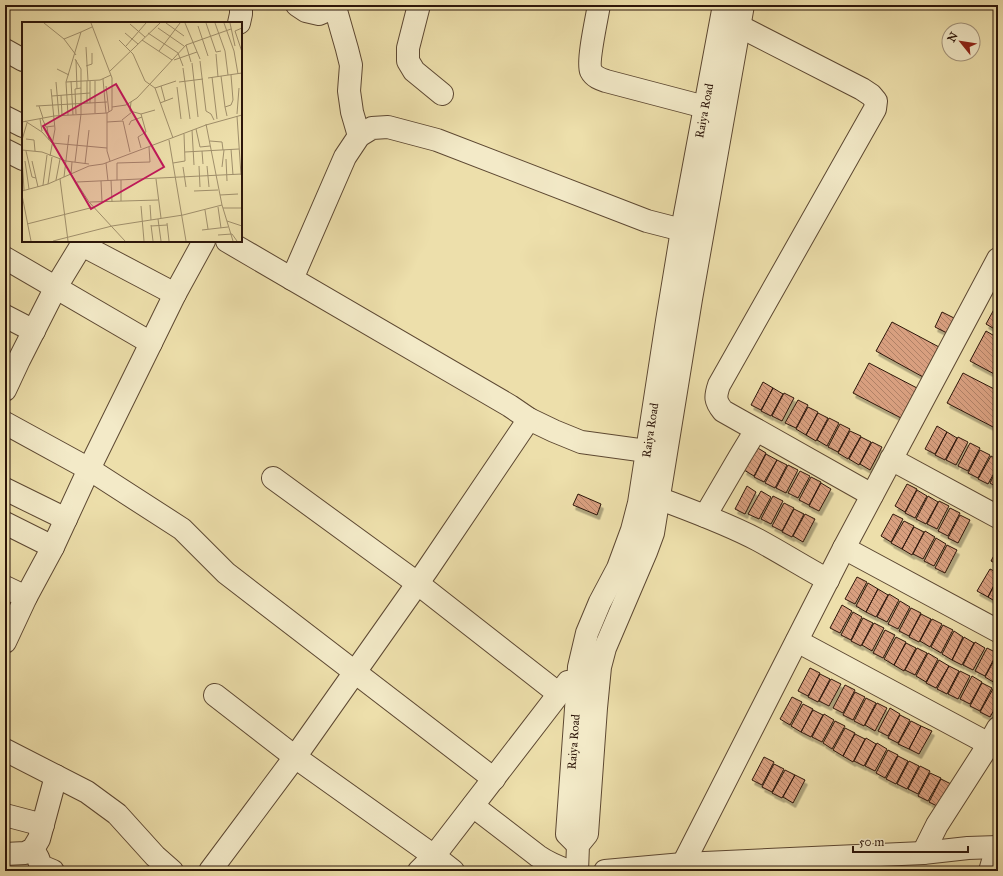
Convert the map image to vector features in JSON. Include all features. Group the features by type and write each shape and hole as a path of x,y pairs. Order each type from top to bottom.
{"street":[{"path":"239,22 242,5"},
{"path":"297,5 306,11 319,14 336,6 351,65 349,91 352,112 359,136"},
{"path":"419,5 408,48 408,61 414,71 442,94"},
{"path":"599,5 590,59 590,70 595,77 705,107"},
{"name":"Raiya Road","path":"578,871 578,845 587,834 600,667 605,648 653,533 658,498 656,452 666,321 705,107 728,17 743,5"},
{"path":"728,17 862,89 871,95 876,101 875,109 719,385 716,395 717,403 723,411 872,495"},
{"name":"Raiya Road","path":"578,845 567,834 580,667 587,633 600,602 618,568 632,530 639,503 656,452 690,299 728,17"},
{"path":"5,50 22,59"},
{"path":"5,117 22,126"},
{"path":"292,279 345,157 359,136 372,128 388,127 437,140 647,221 682,230"},
{"path":"5,150 22,158"},
{"path":"5,642 26,597 53,547 89,469 201,242"},
{"path":"229,242 510,406 529,419 581,442 656,452"},
{"path":"5,390 12,356 34,332 56,287 83,243 175,294"},
{"path":"5,258 151,343"},
{"path":"683,864 844,548 998,259"},
{"path":"5,316 34,332"},
{"path":"210,871 295,757 427,570 529,419"},
{"path":"5,423 89,469 182,528 226,573 494,779"},
{"path":"705,516 756,430"},
{"path":"891,459 998,517"},
{"path":"273,478 417,583 559,694"},
{"path":"5,489 66,519"},
{"path":"658,498 727,525 758,540 828,580"},
{"path":"5,523 53,547"},
{"path":"844,548 998,631"},
{"path":"5,587 26,597"},
{"path":"797,641 993,736 937,825 923,853"},
{"path":"419,871 434,856 580,667"},
{"path":"215,695 295,757 454,871"},
{"path":"5,750 87,792 117,814 155,856 172,871"},
{"path":"5,854 25,853 32,849 39,839 56,776"},
{"path":"473,806 548,863 569,871"},
{"path":"5,815 43,824"},
{"path":"605,871 683,864 923,853 968,848 998,847 990,871"},
{"path":"32,849 41,866 53,871"}],"building":[{"path":"998,302 998,331 986,324"},
{"path":"942,312 958,320 951,335 935,327"},
{"path":"892,322 939,347 923,377 876,351"},
{"path":"986,331 998,338 998,376 970,361"},
{"path":"869,363 917,388 901,418 853,393"},
{"path":"963,373 998,391 998,422 995,428 947,403"},
{"path":"763,382 773,388 761,410 751,405"},
{"path":"773,388 783,394 771,416 761,411"},
{"path":"784,393 794,398 782,421 772,416"},
{"path":"798,400 808,405 796,428 785,423"},
{"path":"808,407 818,412 806,435 796,429"},
{"path":"818,413 828,418 816,441 806,435"},
{"path":"829,418 839,423 827,446 817,440"},
{"path":"840,424 850,429 838,452 828,447"},
{"path":"937,426 947,432 935,454 925,449"},
{"path":"850,431 861,436 848,459 838,453"},
{"path":"947,432 957,438 945,460 935,455"},
{"path":"861,437 871,442 859,465 849,459"},
{"path":"958,437 968,442 956,465 946,460"},
{"path":"872,442 882,447 870,470 860,464"},
{"path":"970,443 980,448 968,471 958,466"},
{"path":"756,447 766,453 754,476 744,470"},
{"path":"980,450 990,455 978,478 968,473"},
{"path":"766,454 777,460 764,482 754,477"},
{"path":"991,456 998,460 998,466 988,484 978,479"},
{"path":"777,460 787,465 775,488 765,483"},
{"path":"788,465 798,470 786,493 776,488"},
{"path":"998,467 998,488 990,483"},
{"path":"800,471 810,476 798,498 788,493"},
{"path":"811,477 821,482 809,505 799,500"},
{"path":"821,483 831,489 819,511 809,506"},
{"path":"907,484 917,489 905,512 895,506"},
{"path":"747,486 756,492 745,514 735,509"},
{"path":"917,490 927,496 915,518 905,513"},
{"path":"761,491 771,497 759,519 748,514"},
{"path":"578,494 601,504 597,515 573,505"},
{"path":"773,496 783,501 771,524 761,519"},
{"path":"928,496 938,502 926,524 916,519"},
{"path":"939,501 949,506 937,529 927,524"},
{"path":"784,503 794,508 782,531 772,526"},
{"path":"950,508 960,513 948,536 938,531"},
{"path":"794,509 804,514 792,537 782,532"},
{"path":"805,514 815,519 803,542 793,536"},
{"path":"893,514 903,519 891,542 881,536"},
{"path":"960,515 970,520 958,543 948,538"},
{"path":"904,521 914,526 902,549 891,543"},
{"path":"914,527 924,532 912,555 902,549"},
{"path":"925,531 935,537 923,559 913,554"},
{"path":"936,538 946,544 934,566 924,561"},
{"path":"947,545 957,550 945,573 935,568"},
{"path":"998,548 998,565 991,561"},
{"path":"990,569 998,573 998,577 988,597 977,591"},
{"path":"857,577 867,582 855,604 845,599"},
{"path":"998,578 998,603 988,597"},
{"path":"868,583 878,589 866,612 856,606"},
{"path":"878,589 888,595 876,617 866,612"},
{"path":"889,594 899,600 887,622 877,617"},
{"path":"900,601 910,607 898,629 888,624"},
{"path":"842,605 852,611 840,633 830,628"},
{"path":"911,608 921,613 909,636 899,631"},
{"path":"853,612 862,617 851,640 841,635"},
{"path":"921,614 931,619 919,642 909,637"},
{"path":"863,618 873,623 861,646 851,641"},
{"path":"932,619 942,624 930,647 920,641"},
{"path":"874,623 884,628 872,651 862,645"},
{"path":"943,625 953,630 941,653 931,647"},
{"path":"885,630 895,635 883,658 873,653"},
{"path":"954,631 963,637 952,660 942,654"},
{"path":"896,637 906,642 894,665 884,659"},
{"path":"964,637 974,643 962,665 952,660"},
{"path":"975,642 985,648 973,670 963,665"},
{"path":"906,643 916,648 904,671 894,665"},
{"path":"917,648 927,653 915,675 905,670"},
{"path":"987,648 997,653 985,676 975,671"},
{"path":"928,653 938,659 926,682 916,676"},
{"path":"997,655 998,677 995,683 985,677"},
{"path":"939,660 949,666 936,688 926,683"},
{"path":"949,666 959,671 947,694 937,689"},
{"path":"810,668 820,673 808,696 798,691"},
{"path":"960,671 970,676 958,699 948,694"},
{"path":"820,674 830,679 818,702 808,697"},
{"path":"972,676 982,682 970,704 960,699"},
{"path":"831,679 841,684 829,706 819,701"},
{"path":"982,683 992,688 980,711 970,706"},
{"path":"845,685 855,690 843,713 833,708"},
{"path":"993,689 998,692 998,703 990,717 980,712"},
{"path":"855,692 865,697 853,720 843,715"},
{"path":"792,697 802,702 790,725 780,719"},
{"path":"866,698 876,703 864,726 854,721"},
{"path":"877,703 887,708 875,731 865,725"},
{"path":"803,704 813,709 801,732 791,726"},
{"path":"890,708 900,714 888,736 878,731"},
{"path":"813,710 823,715 811,737 801,732"},
{"path":"824,714 834,720 822,742 812,737"},
{"path":"900,715 910,720 898,743 888,738"},
{"path":"835,721 845,726 832,749 823,743"},
{"path":"911,721 921,726 909,749 898,744"},
{"path":"921,726 932,731 919,754 909,749"},
{"path":"845,728 855,733 843,756 833,750"},
{"path":"855,734 865,739 853,762 843,756"},
{"path":"866,738 876,744 864,766 854,761"},
{"path":"877,743 887,749 875,771 865,766"},
{"path":"888,750 898,755 885,778 876,773"},
{"path":"898,756 908,761 896,784 886,779"},
{"path":"764,757 774,762 762,785 752,780"},
{"path":"909,761 919,766 907,789 897,784"},
{"path":"774,764 784,769 772,792 762,787"},
{"path":"920,766 930,771 918,794 908,789"},
{"path":"785,770 795,775 782,798 772,793"},
{"path":"930,773 941,778 928,801 918,796"},
{"path":"795,775 805,780 793,803 783,797"},
{"path":"941,779 951,784 939,807 929,802"}]}
